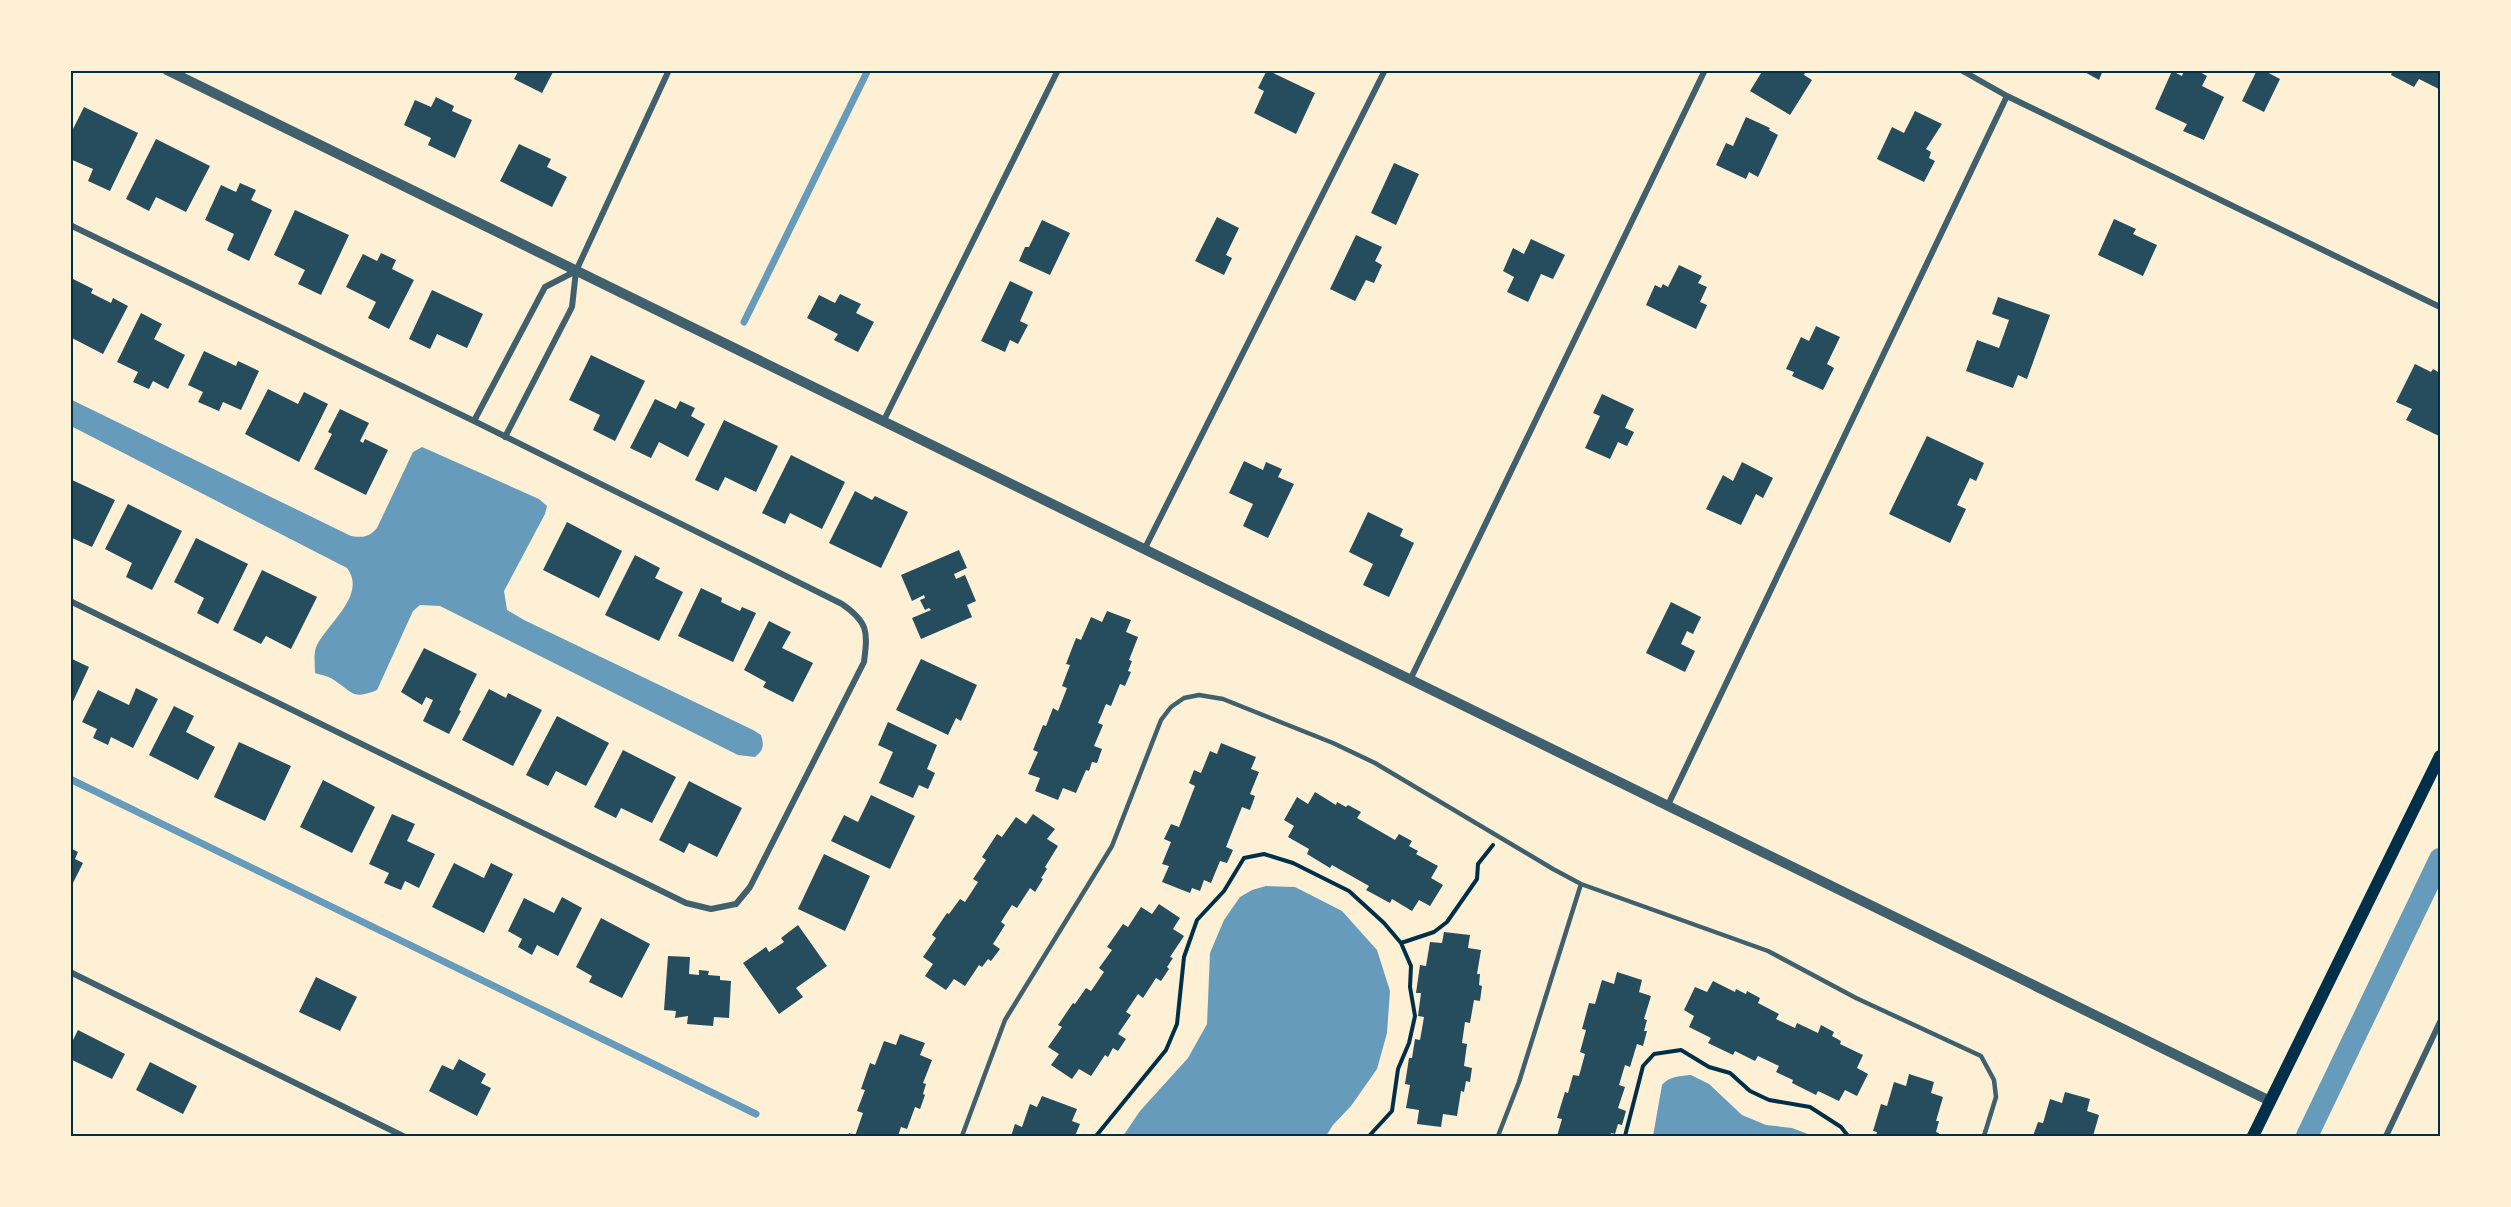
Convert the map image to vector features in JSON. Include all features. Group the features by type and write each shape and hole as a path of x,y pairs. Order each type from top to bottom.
{"main road":[{"path":"2253,1137 2440,756"}],"street":[{"path":"167,70 2270,1101"},
{"path":"505,437 572,307 576,271 669,70"},
{"path":"884,420 1058,70"},
{"path":"1144,550 1385,70"},
{"path":"1410,680 1706,70"},
{"path":"1961,70 2007,96 2440,307"},
{"path":"1667,807 2007,96"},
{"path":"70,225 474,421 842,604 860,616 867,635 864,662 750,887 736,904 711,909 686,903 70,601"},
{"path":"474,421 545,287 576,271"},
{"path":"70,972 403,1137"},
{"path":"2386,1137 2440,1022"}],"lane":[{"path":"962,1137 1005,1020 1112,846 1161,720 1171,707 1184,698 1199,695 1223,699 1333,742 1375,763 1581,884 1768,951 1856,998 1980,1056 1994,1080 1996,1096 1984,1137"},
{"path":"1498,1137 1520,1082 1581,884"}],"path":[{"path":"1401,943 1434,932 1447,922 1477,879 1478,864 1498,837"},
{"path":"1096,1137 1166,1050 1177,1024 1184,957 1197,920 1224,891 1244,858 1264,854 1293,862 1348,891 1384,923 1401,943 1411,966 1410,987 1415,1016 1409,1043 1398,1069 1392,1111 1369,1137"},
{"path":"1625,1137 1643,1066 1654,1054 1681,1050 1709,1067 1730,1073 1750,1091 1769,1100 1810,1107 1841,1127 1848,1137"}],"water":[{"path":"70,399 351,536 366,536 377,528 413,452 422,447 539,499 547,506 545,514 504,591 507,610 753,730 761,735 762,750 755,757 738,755 440,606 420,605 413,611 377,690 354,694 332,679 315,673 317,645 349,598 352,578 347,568 71,426"},
{"path":"1266,886 1295,887 1342,911 1377,950 1390,991 1387,1033 1377,1069 1326,1136 1123,1136 1140,1111 1188,1058 1207,1024 1210,953 1224,920 1240,897"},
{"path":"1691,1075 1709,1084 1742,1115 1766,1125 1792,1128 1813,1136 1653,1136 1662,1085 1672,1078"}],"building":[{"path":"519,70 554,70 542,93 514,79"},
{"path":"1267,70 1315,93 1296,134 1254,113 1264,91 1258,88"},
{"path":"1763,70 1772,73 1773,70 1806,70 1804,75 1812,80 1790,115 1750,91"},
{"path":"2081,70 2103,70 2099,80"},
{"path":"2184,70 2196,70 2207,76 2202,86 2224,97 2204,140 2183,131 2187,124 2155,109 2172,71 2182,76"},
{"path":"2257,70 2263,70 2280,79 2264,112 2242,101"},
{"path":"2393,70 2440,70 2439,89 2419,79 2414,87 2391,75"},
{"path":"436,97 454,106 452,111 472,120 455,158 428,145 431,138 404,125 415,100 431,107"},
{"path":"84,107 138,133 110,191 88,181 93,169 70,159 70,135"},
{"path":"1915,111 1942,124 1926,149 1931,152 1929,158 1935,161 1924,182 1877,159 1892,127 1904,133"},
{"path":"1746,117 1770,128 1769,130 1778,135 1758,177 1749,172 1746,179 1716,165 1726,143 1733,146"},
{"path":"156,139 210,166 186,212 156,197 149,211 126,199"},
{"path":"519,144 551,159 547,167 567,177 552,207 500,181"},
{"path":"1394,163 1419,174 1396,225 1371,213"},
{"path":"240,183 256,190 251,200 272,210 249,261 227,250 234,234 205,220 221,185 236,192"},
{"path":"295,210 349,235 321,295 298,284 305,270 274,255"},
{"path":"1217,217 1239,228 1226,255 1232,258 1224,275 1195,261"},
{"path":"2114,219 2136,229 2133,234 2157,245 2143,276 2098,255"},
{"path":"1042,220 1070,233 1050,275 1019,261 1025,247 1029,247"},
{"path":"1356,235 1382,247 1375,261 1382,265 1374,283 1366,280 1355,301 1330,289"},
{"path":"1531,239 1565,255 1553,279 1541,274 1528,302 1507,292 1514,277 1503,271 1513,248 1524,254"},
{"path":"381,253 396,260 392,269 414,280 389,329 368,318 376,302 346,287 363,254 377,261"},
{"path":"1679,265 1702,276 1698,283 1707,287 1700,302 1707,305 1696,329 1646,305 1655,285 1661,288 1663,284 1668,287"},
{"path":"73,279 93,289 91,293 111,303 113,298 128,306 103,354 70,337 70,284"},
{"path":"1010,281 1033,292 1020,321 1028,325 1018,344 1010,340 1005,352 981,341"},
{"path":"432,290 483,314 467,348 437,334 430,349 409,339"},
{"path":"840,294 861,304 856,313 874,322 858,352 834,340 838,334 807,318 819,295 835,303"},
{"path":"1998,297 2050,315 2027,379 2018,375 2013,388 1966,371 1977,340 1999,348 2009,320 1992,314"},
{"path":"141,313 162,324 154,339 185,355 168,389 153,381 149,389 133,382 138,372 117,362"},
{"path":"1816,326 1840,337 1827,364 1834,368 1823,390 1792,376 1794,372 1786,369 1801,337 1809,341"},
{"path":"204,351 236,366 238,361 259,371 241,410 223,402 219,411 198,402 203,392 188,385"},
{"path":"591,355 645,381 615,441 593,430 600,415 569,400"},
{"path":"2415,364 2431,372 2433,369 2440,373 2439,436 2406,420 2412,409 2396,402"},
{"path":"268,389 298,404 304,392 328,404 299,462 245,434"},
{"path":"1602,394 1634,409 1625,428 1634,432 1627,446 1618,442 1610,459 1585,448 1600,416 1593,413"},
{"path":"655,399 676,409 680,401 695,408 691,416 705,424 688,457 659,442 651,458 630,448"},
{"path":"340,409 369,423 360,441 363,443 365,439 388,450 366,495 314,469 332,434 328,432"},
{"path":"724,420 778,446 756,492 725,477 718,491 695,480"},
{"path":"1927,436 1984,463 1976,481 1970,478 1957,505 1966,509 1950,543 1889,514"},
{"path":"791,455 845,482 822,529 790,513 785,524 762,513"},
{"path":"1244,461 1263,470 1266,462 1282,469 1278,477 1294,484 1268,538 1243,526 1253,504 1229,493"},
{"path":"1742,462 1773,478 1763,498 1756,494 1741,525 1706,509 1723,475 1733,481"},
{"path":"70,479 115,500 92,547 70,537"},
{"path":"855,491 872,500 875,496 908,512 881,568 829,543"},
{"path":"128,504 182,531 152,590 126,577 132,563 105,549"},
{"path":"1368,512 1403,529 1400,536 1414,543 1389,597 1363,585 1373,564 1349,552"},
{"path":"567,522 622,551 599,598 543,570"},
{"path":"196,538 248,564 218,624 197,613 204,598 174,582"},
{"path":"959,550 967,568 954,574 956,579 965,575 976,601 967,605 972,617 921,639 912,618 931,610 929,608 925,610 920,600 925,598 924,595 912,601 901,575"},
{"path":"635,555 660,568 655,578 683,592 659,641 605,615"},
{"path":"262,570 317,597 291,649 266,636 261,644 233,630"},
{"path":"701,588 722,598 721,602 740,611 742,607 756,613 733,662 678,636"},
{"path":"1671,602 1701,617 1693,634 1687,631 1681,644 1695,651 1685,672 1646,653"},
{"path":"1107,611 1131,620 1126,632 1138,637 1129,660 1132,661 1128,671 1131,672 1125,686 1120,684 1111,706 1106,704 1098,723 1103,725 1094,746 1102,749 1097,763 1092,762 1089,771 1086,770 1076,793 1063,788 1058,800 1035,791 1040,778 1028,774 1038,752 1033,750 1043,725 1046,726 1053,708 1058,711 1067,688 1062,686 1070,665 1066,664 1076,638 1081,640 1091,617 1102,622"},
{"path":"769,621 791,632 782,648 813,663 793,702 763,687 766,682 744,670"},
{"path":"424,648 477,674 449,734 423,721 433,700 426,697 422,705 401,692"},
{"path":"70,658 89,667 70,708"},
{"path":"921,659 977,685 961,721 956,718 948,735 896,710"},
{"path":"136,688 158,699 133,748 111,737 108,745 93,738 97,729 82,722 98,690 129,705"},
{"path":"489,689 506,698 508,693 542,710 513,766 462,740"},
{"path":"174,706 194,716 186,732 215,747 198,780 149,755"},
{"path":"557,716 609,743 586,786 556,771 548,786 526,775"},
{"path":"888,722 937,745 927,769 935,773 928,789 919,785 913,798 879,783 893,752 878,745"},
{"path":"239,742 291,766 265,821 214,797"},
{"path":"1221,743 1256,757 1251,769 1259,772 1250,794 1255,796 1250,810 1242,807 1226,847 1233,850 1227,863 1220,861 1211,883 1204,880 1200,891 1192,888 1190,893 1162,882 1169,866 1162,864 1171,842 1164,839 1171,824 1179,827 1195,786 1189,783 1194,770 1201,773 1210,751 1217,754"},
{"path":"623,750 676,777 652,823 621,808 616,818 594,807"},
{"path":"323,780 375,807 352,853 300,827"},
{"path":"689,781 742,808 717,857 689,843 684,853 659,840"},
{"path":"1315,792 1336,805 1337,802 1346,807 1348,805 1361,812 1357,818 1395,840 1399,834 1412,841 1409,846 1418,851 1416,854 1438,866 1431,878 1443,885 1430,906 1419,900 1412,911 1392,899 1390,903 1366,890 1369,886 1332,865 1330,868 1307,854 1309,849 1288,837 1294,826 1284,820 1297,797 1308,804"},
{"path":"871,795 915,816 890,869 831,841 844,815 858,822"},
{"path":"392,814 415,824 407,841 435,854 419,888 405,881 401,890 384,883 389,873 369,864"},
{"path":"1033,814 1055,829 1047,839 1058,846 1045,867 1047,869 1041,878 1043,879 1035,892 1030,888 1017,908 1012,905 1001,922 1005,925 993,944 1000,949 991,961 988,959 982,967 979,965 965,986 954,979 946,990 925,976 933,964 923,957 936,938 932,935 960,899 965,902 978,882 973,879 986,860 982,857 997,834 1002,837 1016,817 1026,824"},
{"path":"70,848 78,852 75,859 83,863 70,889"},
{"path":"824,854 870,876 845,931 798,909"},
{"path":"454,863 484,878 491,863 513,874 484,933 432,907"},
{"path":"562,897 582,908 558,956 537,945 532,955 518,947 522,939 508,931 524,898 554,913"},
{"path":"1159,904 1180,918 1173,929 1184,936 1170,957 1173,958 1167,967 1169,969 1161,981 1156,978 1143,998 1138,994 1126,1012 1131,1015 1118,1034 1126,1039 1118,1051 1113,1048 1108,1057 1105,1055 1091,1076 1079,1069 1072,1079 1051,1065 1059,1054 1048,1047 1062,1027 1058,1025 1086,988 1091,991 1104,972 1099,968 1112,950 1107,947 1123,924 1128,927 1141,907 1152,914"},
{"path":"601,918 650,944 622,998 589,982 592,976 576,967"},
{"path":"798,925 827,966 796,988 803,997 779,1014 743,963 766,947 769,952 784,942 781,938"},
{"path":"1444,932 1470,935 1468,948 1481,950 1477,974 1480,974 1479,985 1482,986 1480,1001 1474,1000 1470,1023 1465,1022 1462,1043 1467,1044 1464,1066 1472,1068 1470,1082 1466,1081 1464,1092 1461,1091 1457,1116 1443,1114 1441,1127 1417,1124 1419,1110 1406,1108 1410,1085 1405,1084 1409,1058 1412,1058 1415,1039 1420,1040 1424,1017 1418,1016 1421,993 1416,993 1420,965 1426,966 1430,942 1442,943"},
{"path":"668,956 690,957 689,974 699,975 699,970 709,971 708,975 720,976 720,980 731,981 729,1018 714,1017 713,1026 687,1024 688,1016 675,1018 676,1011 664,1010"},
{"path":"1617,972 1642,980 1639,992 1651,996 1644,1019 1647,1020 1644,1031 1647,1031 1643,1046 1637,1044 1630,1067 1625,1065 1619,1085 1625,1087 1618,1108 1626,1111 1622,1125 1618,1124 1615,1134 1611,1133 1610,1136 1557,1136 1562,1119 1557,1118 1565,1092 1568,1093 1573,1075 1579,1076 1585,1054 1580,1052 1586,1030 1582,1029 1589,1003 1595,1004 1602,980 1614,984"},
{"path":"316,977 357,997 340,1031 299,1012"},
{"path":"1713,981 1735,992 1736,989 1746,994 1747,991 1760,998 1758,1003 1779,1014 1776,1019 1795,1028 1797,1023 1818,1033 1821,1025 1834,1032 1832,1036 1841,1041 1840,1044 1863,1055 1857,1068 1868,1074 1857,1096 1845,1090 1839,1101 1818,1091 1816,1095 1776,1072 1779,1066 1758,1056 1755,1061 1735,1051 1733,1055 1708,1043 1711,1038 1689,1027 1694,1016 1684,1010 1695,987 1707,992"},
{"path":"78,1030 125,1054 112,1079 70,1059 70,1046"},
{"path":"900,1034 925,1043 920,1055 932,1060 923,1083 926,1084 923,1094 925,1095 920,1109 915,1107 907,1129 901,1127 898,1136 855,1136 863,1113 857,1111 865,1090 861,1089 870,1063 875,1065 884,1041 896,1045"},
{"path":"459,1059 486,1074 481,1083 491,1088 477,1116 429,1091 442,1065 453,1070"},
{"path":"150,1062 197,1086 183,1114 136,1090"},
{"path":"1909,1074 1934,1082 1931,1093 1943,1097 1936,1121 1939,1121 1936,1132 1939,1133 1938,1136 1876,1136 1877,1132 1873,1131 1881,1104 1887,1106 1894,1082 1906,1086"},
{"path":"2065,1092 2090,1099 2087,1111 2099,1115 2093,1136 2033,1136 2038,1122 2043,1123 2050,1099 2062,1103"},
{"path":"1042,1096 1077,1109 1072,1121 1080,1124 1075,1136 1011,1136 1015,1124 1022,1127 1030,1104 1037,1107"}],"waterway":[{"path":"744,322 868,70"},
{"path":"70,779 756,1114"},
{"path":"2307,1136 2440,859"}]}
